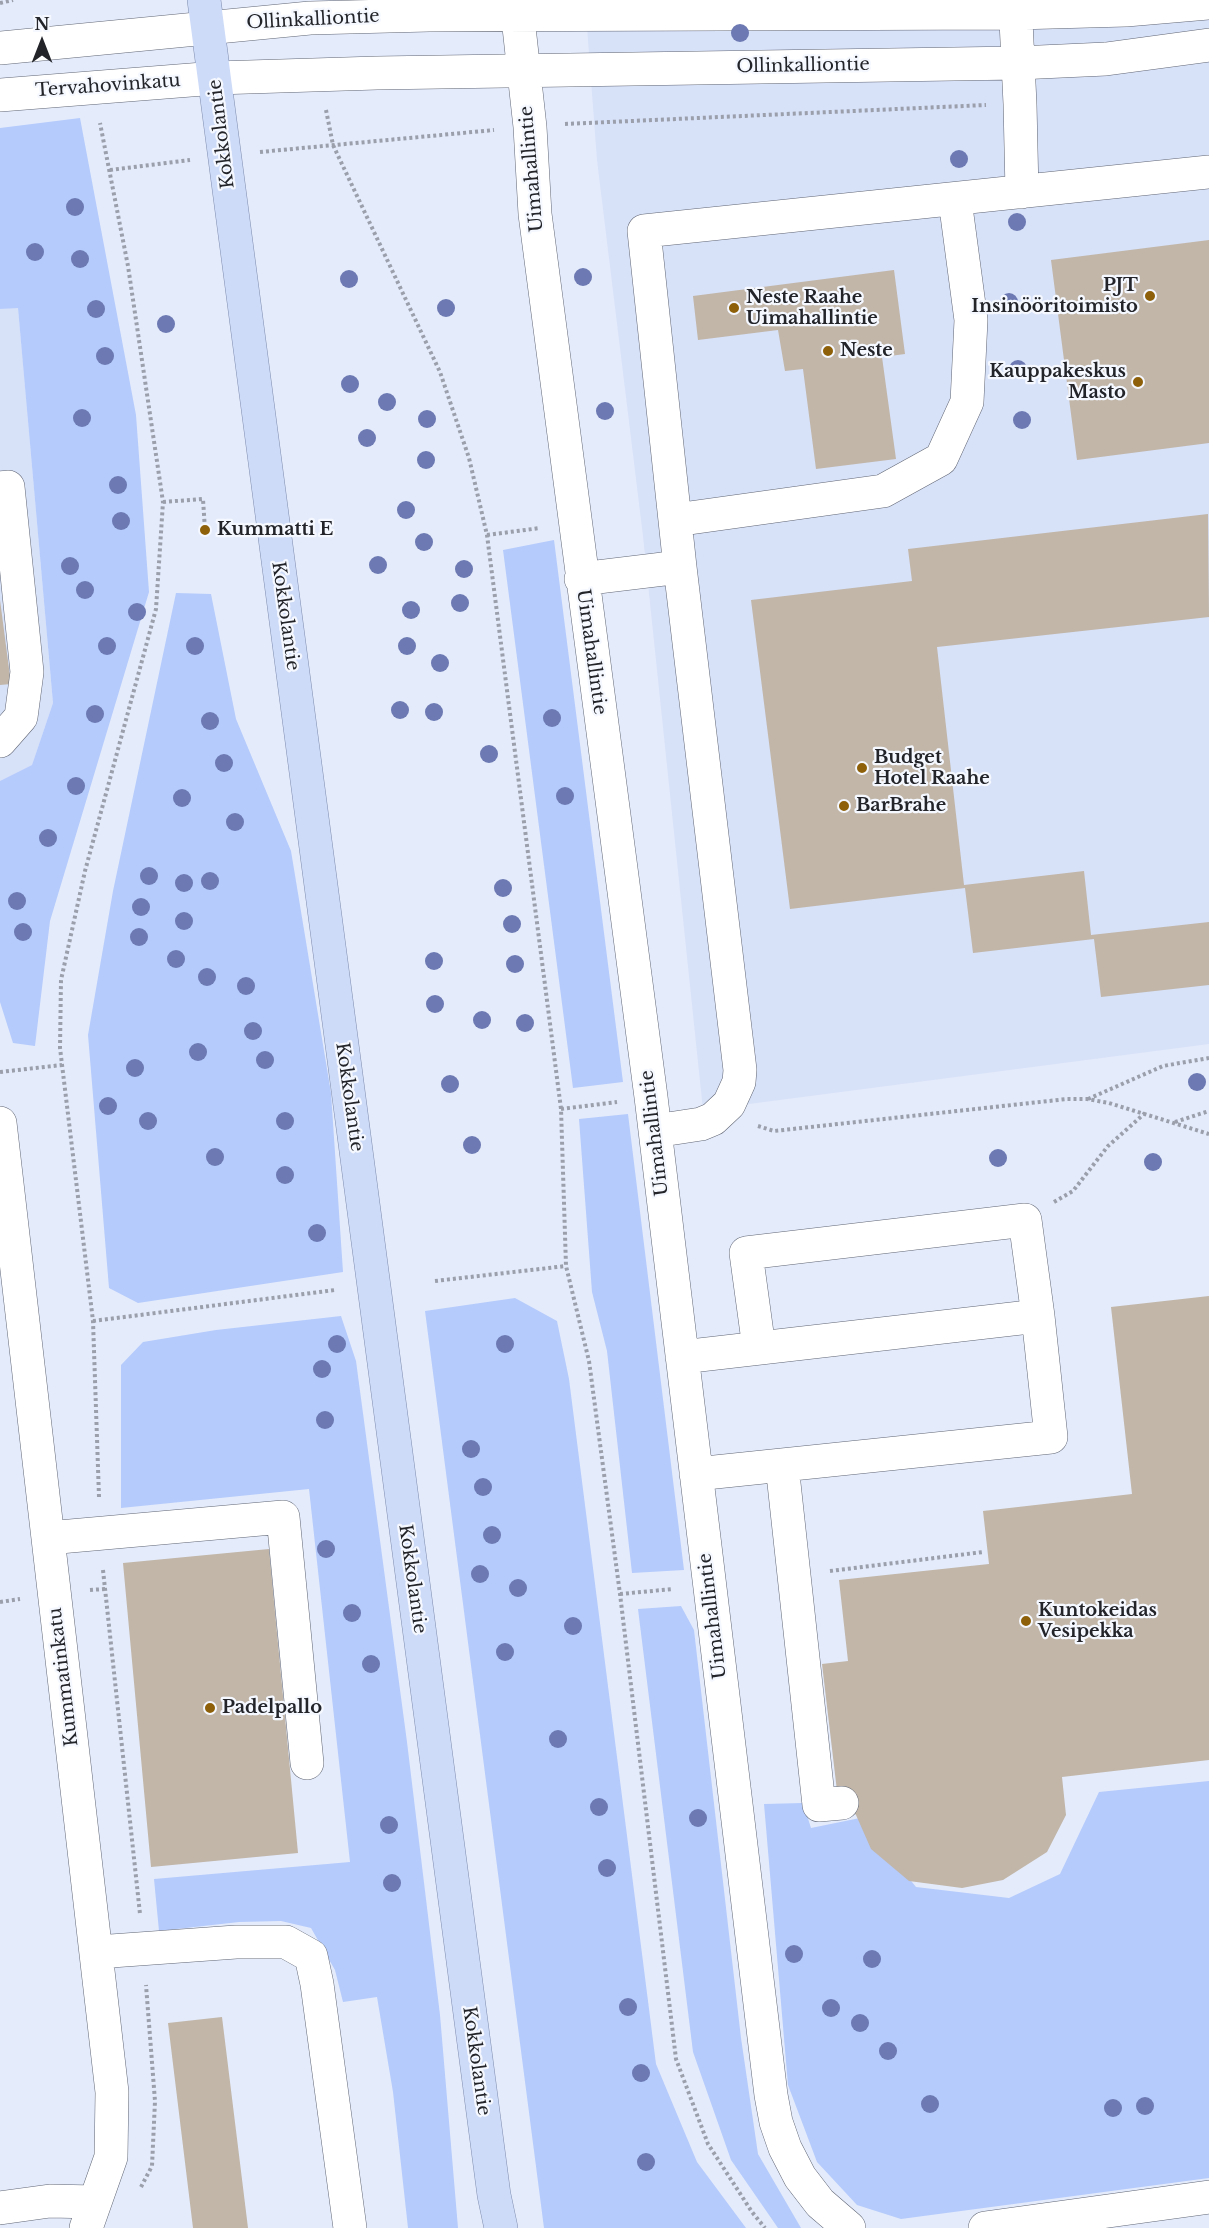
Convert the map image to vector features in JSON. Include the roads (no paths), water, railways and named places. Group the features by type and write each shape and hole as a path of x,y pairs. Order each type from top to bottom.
{"main road":[{"name":"Kokkolantie","path":"206,14 494,2195 501,2228"},
{"name":"Kokkolantie","path":"486,2228 494,2195"}],"street":[{"name":"Ollinkalliontie","path":"206,14 310,18 517,7 1015,6 1126,10 1209,3"},
{"path":"1015,6 1022,192"},
{"name":"Uimahallintie","path":"517,7 530,127 535,214 581,579 651,1097 771,2096 785,2148 800,2177 839,2224"},
{"path":"0,48 206,14"},
{"name":"Ollinkalliontie","path":"216,78 687,67 1018,63 1106,58 1209,45"},
{"name":"Tervahovinkatu","path":"0,95 216,78"},
{"path":"655,1131 701,1124 713,1119 729,1104 739,1082 740,1070 680,567 644,231 1209,172"},
{"path":"675,520 883,491 941,459 967,402 970,320 955,200"},
{"path":"0,488 8,486 27,672 21,717 0,741"},
{"path":"581,579 680,567"},
{"name":"Kummatinkatu","path":"0,1123 112,2092 111,2157 91,2215"},
{"path":"696,1474 1051,1437 1025,1220 746,1253 759,1348"},
{"path":"682,1357 1038,1316"},
{"path":"782,1465 819,1805 842,1803"},
{"path":"48,1538 284,1517 307,1763"},
{"path":"97,1952 236,1942 286,1942 311,1956 350,2228"},
{"path":"986,2228 1209,2198"},
{"path":"0,2208 50,2201 91,2215"}],"place":[{"name":"PJT Insinööritoimisto","path":"1150,296"},
{"name":"Neste Raahe Uimahallintie","path":"734,308"},
{"name":"Neste","path":"828,351"},
{"name":"Kauppakeskus Masto","path":"1138,382"},
{"name":"Kummatti E","path":"205,530"},
{"name":"Budget Hotel Raahe","path":"862,768"},
{"name":"BarBrahe","path":"844,806"},
{"name":"Kuntokeidas Vesipekka","path":"1026,1621"},
{"name":"Padelpallo","path":"210,1708"}]}
